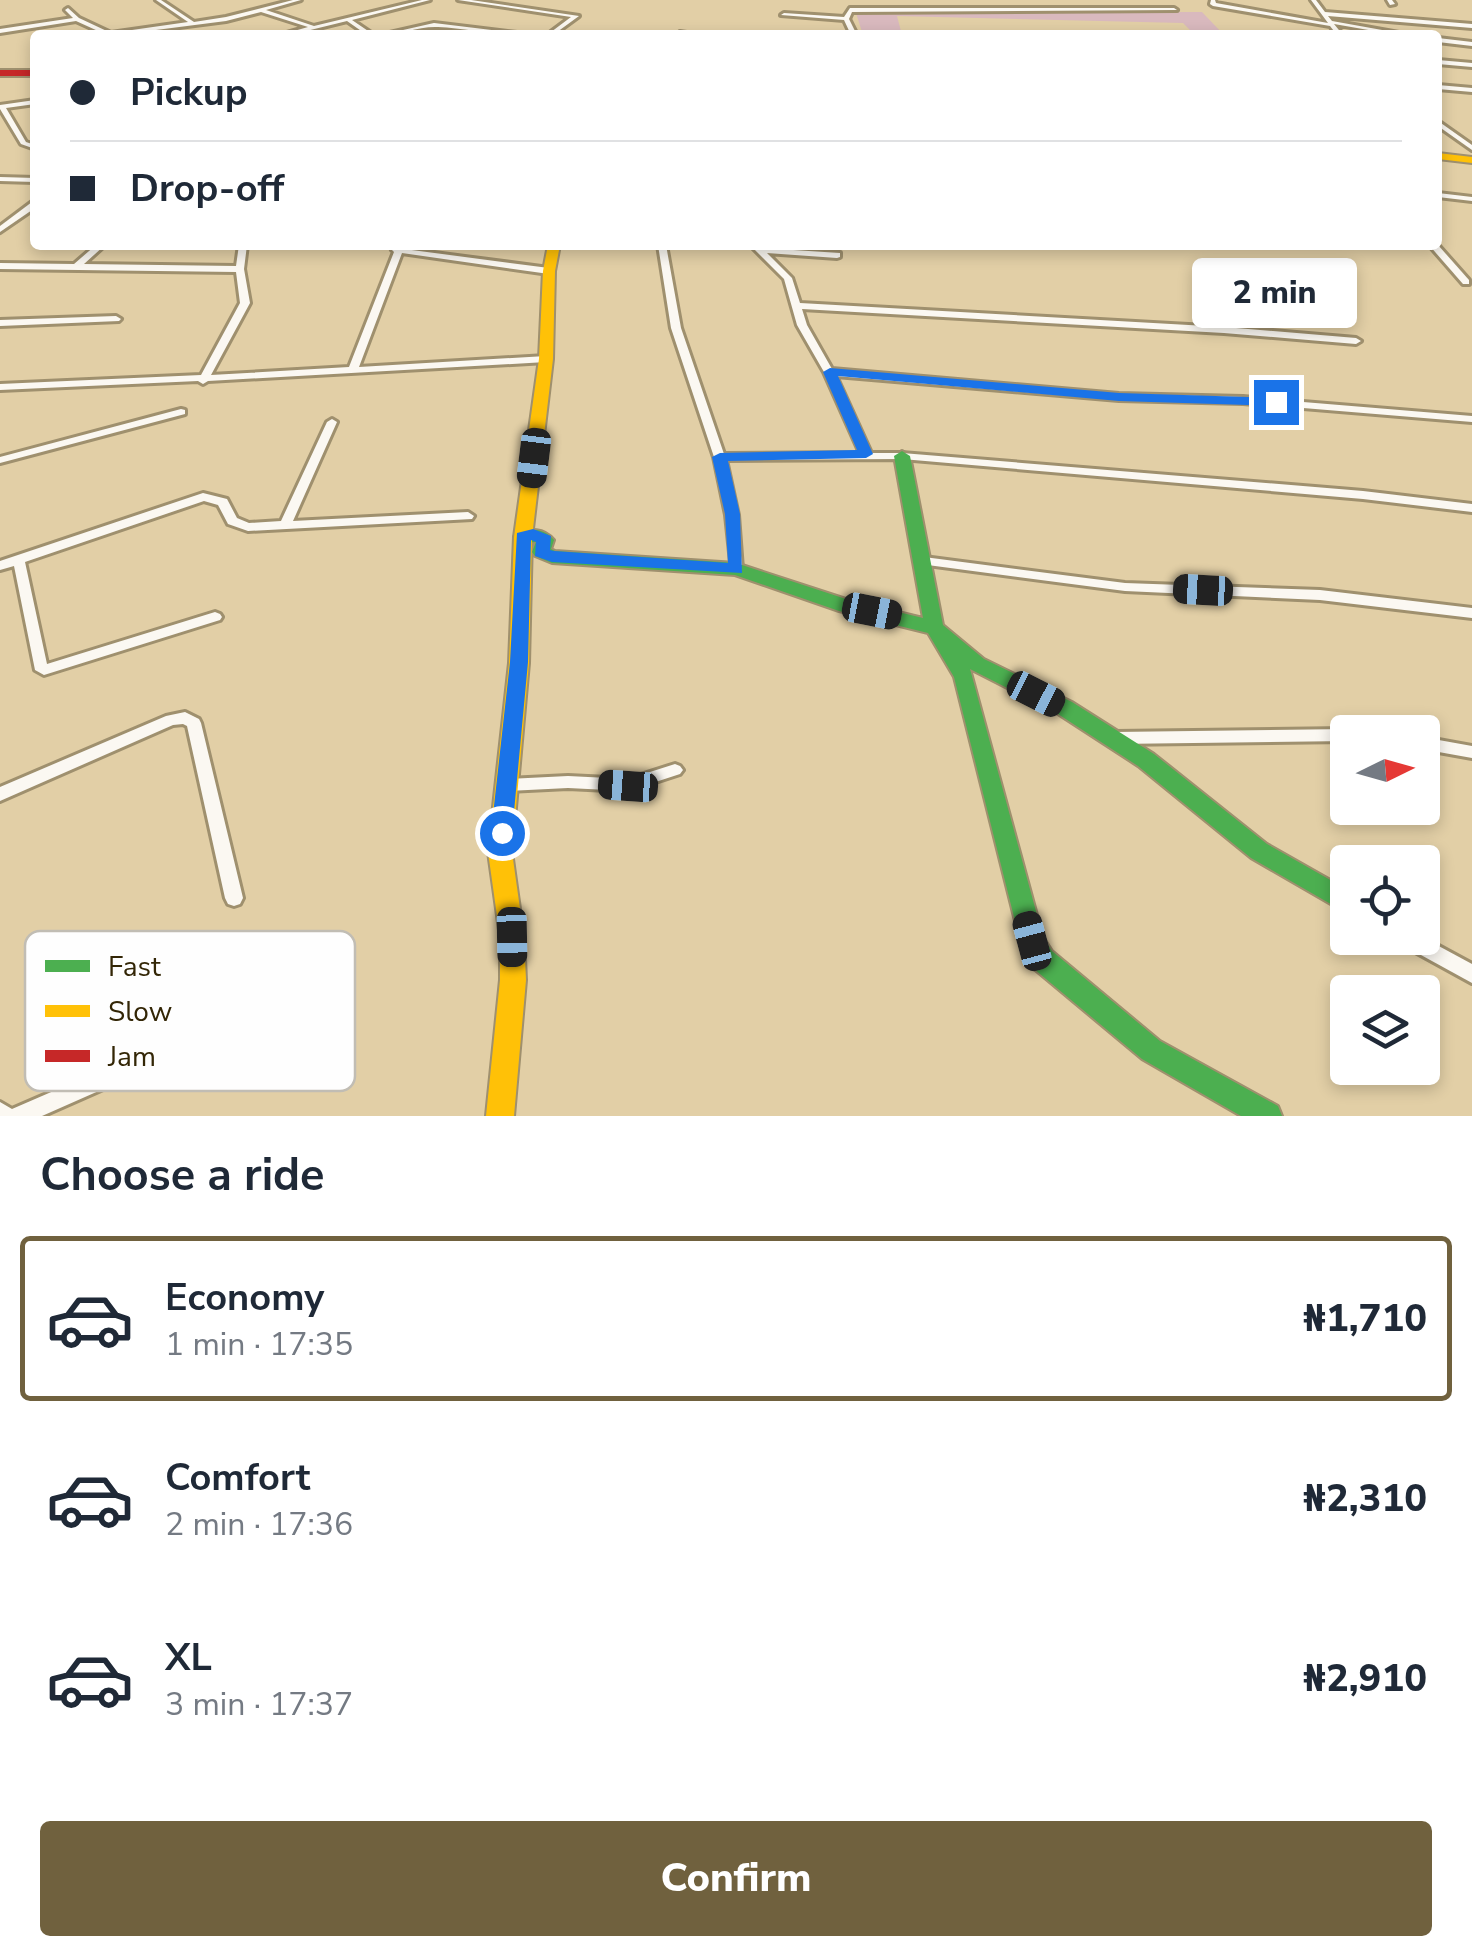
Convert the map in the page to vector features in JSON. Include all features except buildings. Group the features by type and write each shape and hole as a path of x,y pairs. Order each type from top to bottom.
{"street":[{"path":"158,0 193,23"},
{"path":"141,30 298,0"},
{"path":"305,30 428,0"},
{"path":"460,0 576,16 557,30"},
{"path":"486,4 496,0"},
{"path":"875,0 878,9"},
{"path":"951,0 954,10"},
{"path":"1023,0 1028,9"},
{"path":"1098,0 1107,10"},
{"path":"1212,0 1213,4 1372,30"},
{"path":"1313,0 1335,30"},
{"path":"250,2 269,8"},
{"path":"846,19 850,10 878,9 1174,10"},
{"path":"68,10 96,30"},
{"path":"260,10 314,28"},
{"path":"1325,14 1472,26"},
{"path":"784,16 846,19"},
{"path":"846,19 852,30"},
{"path":"0,31 77,20"},
{"path":"350,21 364,30"},
{"path":"412,30 434,25 476,30"},
{"path":"1442,40 1472,44"},
{"path":"1442,62 1472,66"},
{"path":"0,73 30,72"},
{"path":"1442,87 1472,90"},
{"path":"30,103 1,107 23,142 30,145"},
{"path":"0,132 10,122"},
{"path":"1442,126 1472,148"},
{"path":"1442,156 1472,160"},
{"path":"0,179 30,180"},
{"path":"1442,195 1472,199"},
{"path":"0,230 30,208"},
{"path":"77,266 95,250"},
{"path":"203,381 242,310 242,250"},
{"path":"352,369 398,250"},
{"path":"412,250 548,271"},
{"path":"500,1116 513,980 512,937 500,852 519,662 523,537 546,360 548,271 553,250"},
{"path":"663,250 672,283 672,314 720,457 732,514 736,570"},
{"path":"759,250 788,278 802,325 830,372 866,454"},
{"path":"780,250 837,255"},
{"path":"1437,250 1466,282"},
{"path":"0,266 240,269"},
{"path":"798,306 1224,330 1356,342"},
{"path":"0,323 116,319"},
{"path":"0,387 203,381 252,373 546,360"},
{"path":"830,372 1119,397 1242,400 1472,419"},
{"path":"0,460 181,412"},
{"path":"284,525 332,422"},
{"path":"720,457 902,456 1362,494 1472,508"},
{"path":"902,456 934,628 964,676 1032,941 1043,960 1151,1050 1268,1116"},
{"path":"0,566 189,499 216,498 239,524 468,516"},
{"path":"523,537 533,534 545,540 541,552 552,556 736,570 846,606 934,628 977,664 1146,760 1259,851 1330,893"},
{"path":"19,561 40,666 44,670 215,617"},
{"path":"924,561 1125,587 1320,596 1472,613"},
{"path":"0,794 171,720 185,718 194,723 234,898"},
{"path":"1112,738 1330,736"},
{"path":"1440,746 1472,752"},
{"path":"507,786 568,782 628,786 675,770"},
{"path":"1438,955 1472,974"},
{"path":"18,1116 75,1091"}],"shaded area":[{"path":"1202,12 1219,30 1190,30 1183,23 897,16 901,30 861,30 856,13"}],"traffic: fast":[{"path":"902,456 934,628 964,676 1032,941 1043,960 1151,1050 1268,1116"},
{"path":"523,537 533,534 545,540 541,552 552,557 736,569 846,606 934,628 977,664 1065,708 1146,760 1259,851 1330,892"}],"traffic: slow":[{"path":"1442,156 1472,160"},
{"path":"500,1116 513,980 512,937 500,852 519,663 523,537 546,359 553,250"}],"traffic: jam":[{"path":"0,73 30,73"}],"route":[{"path":"502,833 519,662 523,537 533,534 545,540 541,552 552,556 736,570 732,514 720,457 866,454 830,372 1119,397 1276,402"}]}
